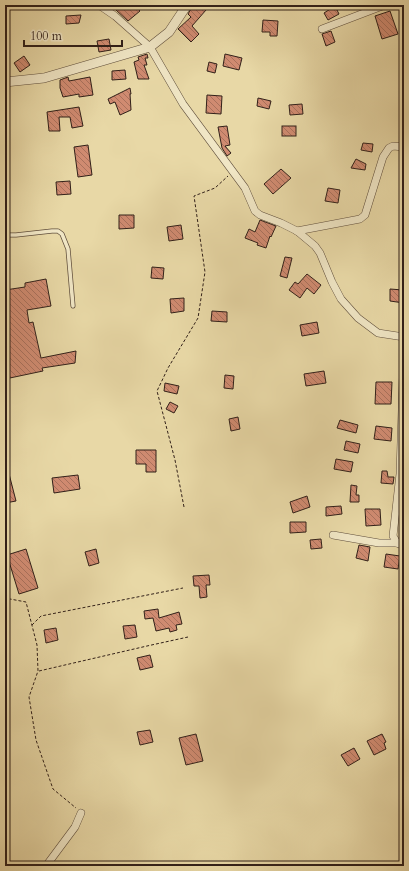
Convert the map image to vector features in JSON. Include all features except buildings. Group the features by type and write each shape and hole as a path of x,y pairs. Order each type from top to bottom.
{"street":[{"path":"100,5 115,16 150,47 183,104 245,188 255,211 260,215 281,223 297,232 314,246 320,253 341,299 358,318 378,333 404,337"},
{"path":"5,82 44,78 150,47 169,32 187,5"},
{"path":"322,29 374,7 385,5"},
{"path":"297,232 360,219 365,215 383,158 389,148 393,146 404,147"},
{"path":"396,543 393,536 400,474 404,346"},
{"path":"333,535 379,543 396,543 404,546"},
{"path":"46,866 75,827 81,813"}],"lane":[{"path":"5,235 16,236 52,231 58,231 62,234 68,249 73,306"}],"path":[{"path":"184,508 175,460 157,390 168,368 198,318 205,272 194,196 215,188 233,172"},
{"path":"32,625 41,616 183,588"},
{"path":"5,595 10,599 26,602 37,645 38,671 29,697 36,740 53,789 81,813"},
{"path":"38,671 188,637"}]}
